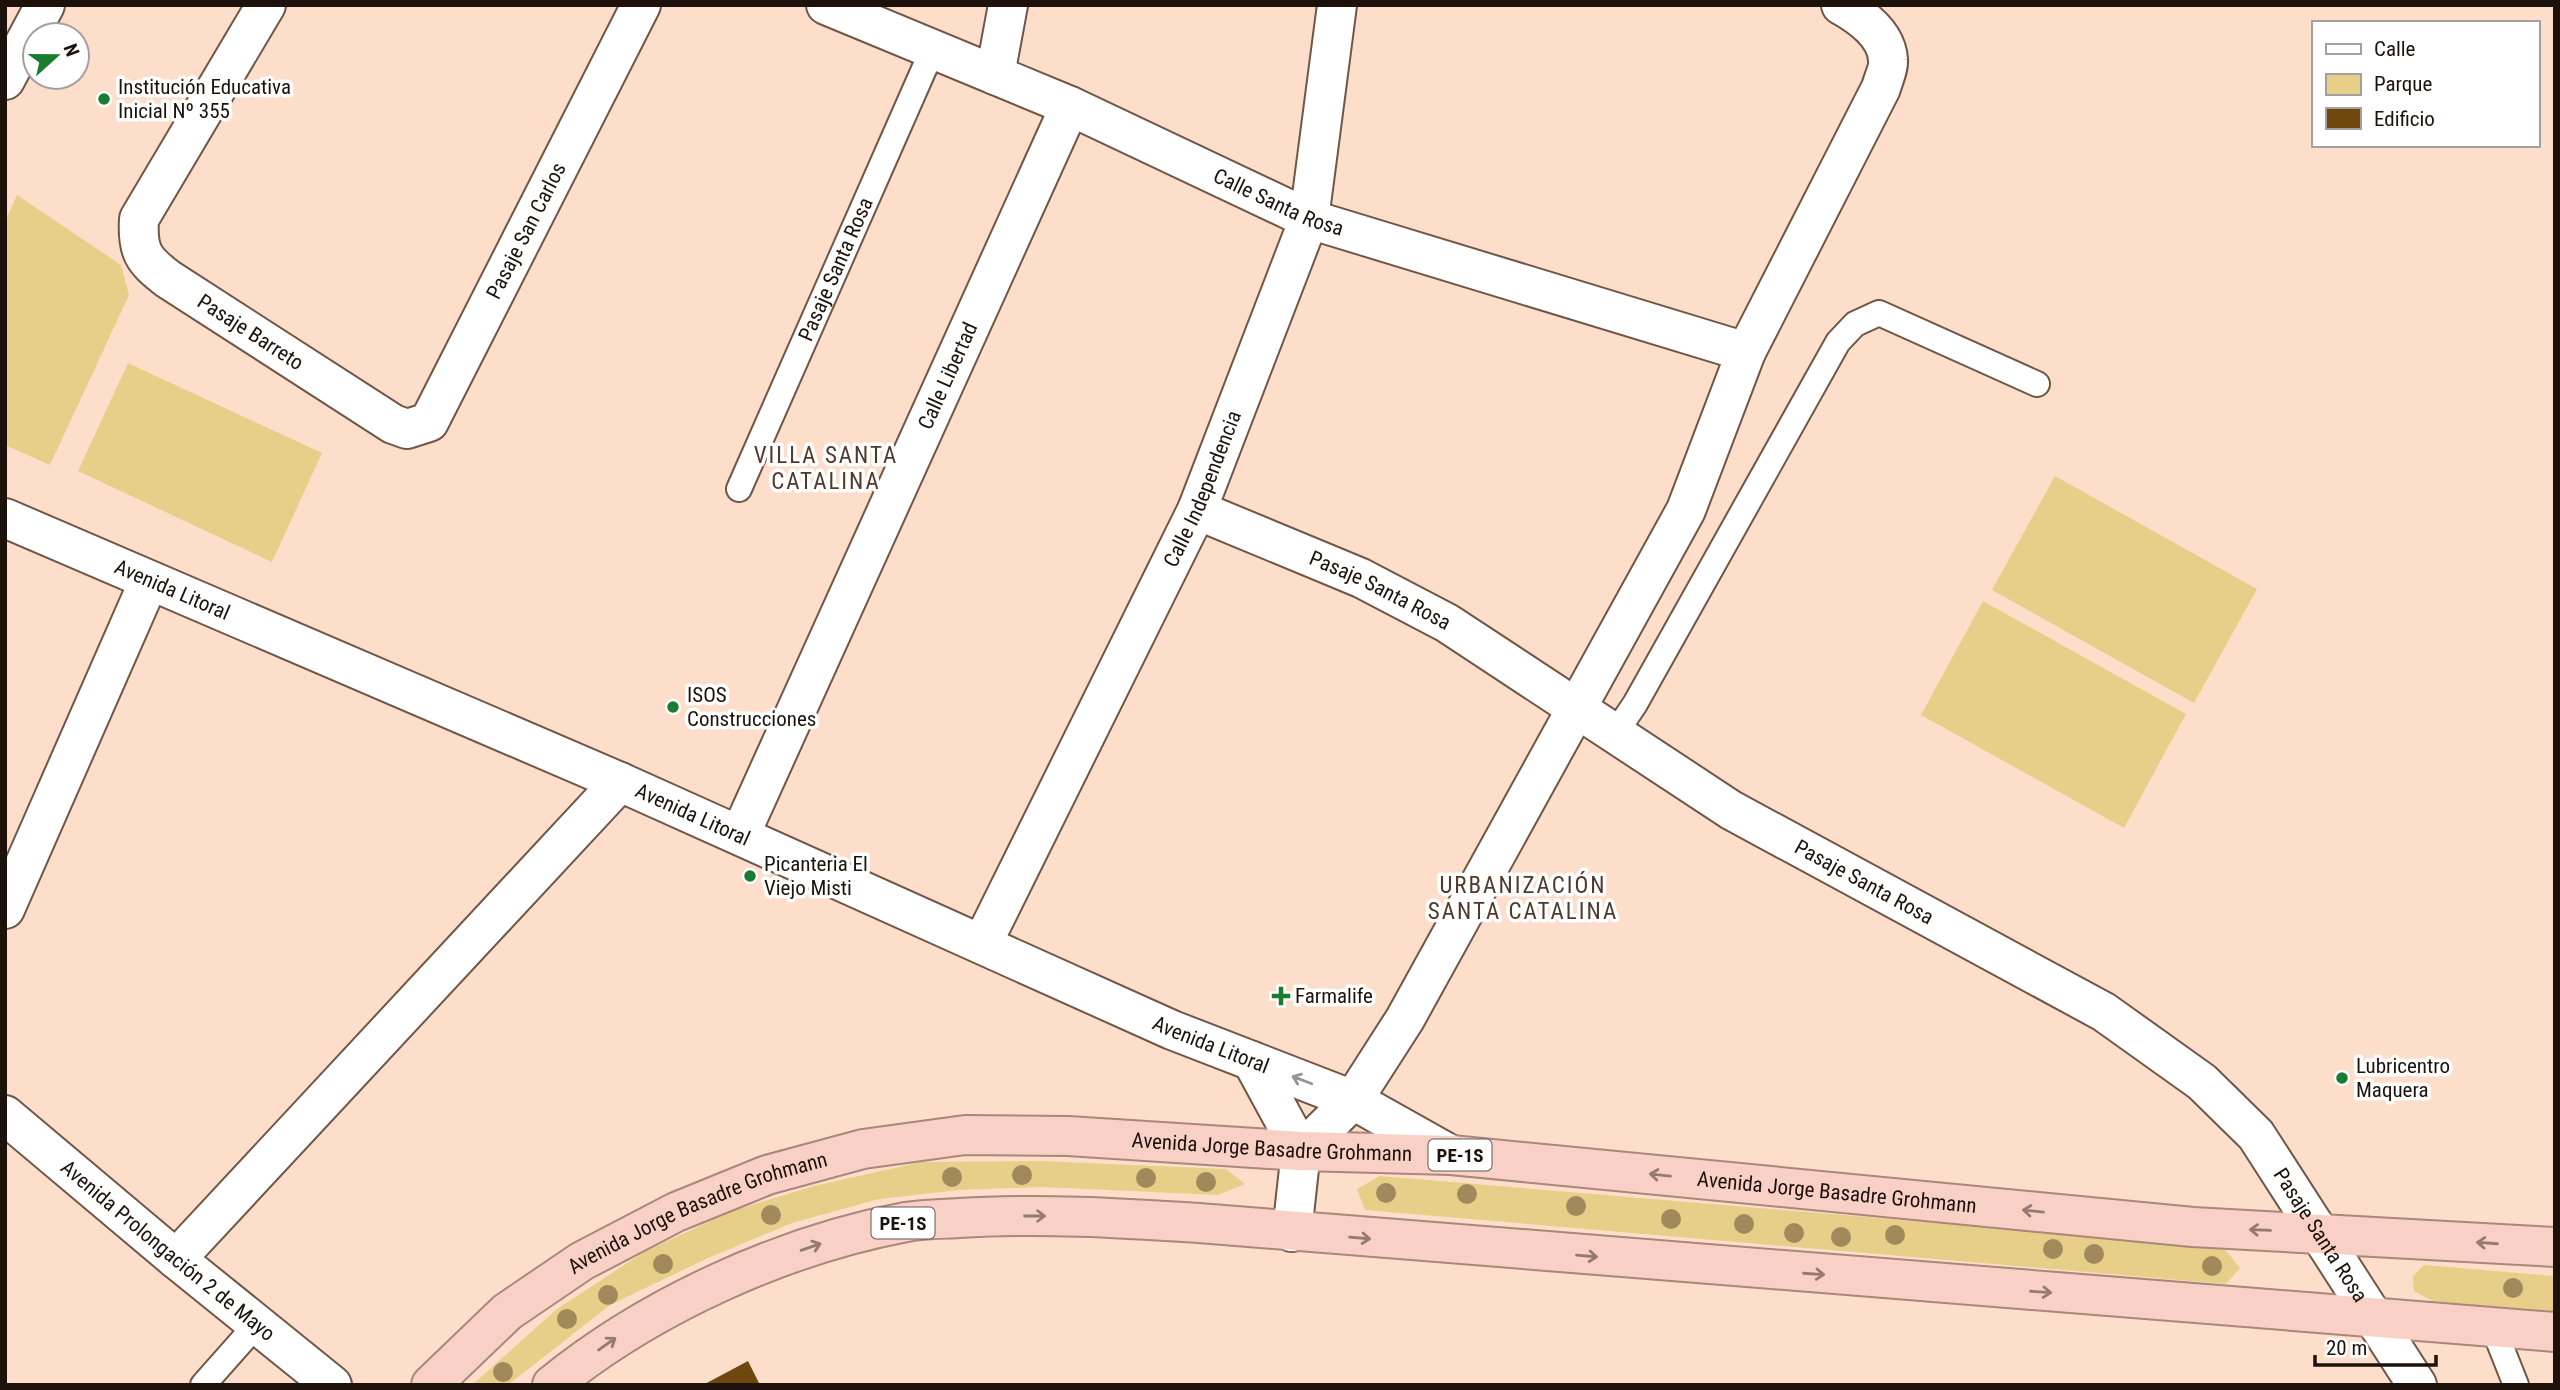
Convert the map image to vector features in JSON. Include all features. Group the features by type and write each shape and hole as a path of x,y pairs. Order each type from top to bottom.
{"highway":[{"name":"Avenida Jorge Basadre Grohmann","path":"431,1385 507,1312 582,1261 687,1207 767,1175 839,1155 965,1135 1068,1136 1301,1151 1451,1155 2193,1227 2555,1247"},
{"name":"PE-1S","path":"552,1385 630,1328 812,1245 908,1222 991,1216 1092,1216 2555,1332"}],"street":[{"path":"5,80 45,5"},
{"name":"Pasaje Barreto","path":"265,5 139,219 138,242 149,264 393,424"},
{"name":"Pasaje San Carlos","path":"393,424 407,429 429,422 641,5"},
{"name":"Calle Santa Rosa","path":"826,5 1070,106 1309,219 1746,352"},
{"path":"995,75 1008,5"},
{"name":"Calle Independencia","path":"982,944 1197,510 1309,219 1337,5"},
{"path":"1301,1151 1353,1100 1405,1019 1686,510 1746,352 1881,88 1889,61 1883,44 1859,15 1841,5"},
{"name":"Calle Libertad","path":"740,835 1070,106"},
{"name":"Pasaje Santa Rosa","path":"1197,510 1361,578 1447,623 1575,710 1731,810 2104,1012 2203,1082 2256,1135 2417,1385"},
{"name":"Avenida Litoral","path":"5,518 620,782 1172,1030 1353,1100 1451,1155"},
{"path":"5,909 149,581"},
{"path":"176,1259 620,782"},
{"path":"1252,1061 1301,1151 1292,1232"},
{"name":"Avenida Prolongación 2 de Mayo","path":"5,1115 176,1259 332,1385"}],"lane":[{"name":"Pasaje Santa Rosa","path":"739,489 932,51"},
{"path":"1614,735 1636,704 1838,342 1855,324 1879,313 2037,384"},
{"path":"203,1385 257,1324"},
{"path":"2493,1327 2516,1385"}],"green space":[{"path":"17,195 121,265 129,295 50,465 5,445 5,222"},
{"path":"128,363 322,453 272,562 78,471"},
{"path":"2055,476 2257,589 2194,703 1992,590"},
{"path":"1983,601 2186,714 2124,828 1921,715"},
{"path":"1040,1161 1226,1169 1245,1184 1218,1195 1042,1187 959,1190 879,1199 792,1223 708,1258 610,1305 508,1385 472,1385 557,1309 644,1252 732,1211 814,1186 921,1162"},
{"path":"1380,1176 2223,1247 2240,1268 2226,1284 1365,1210 1357,1189"},
{"path":"2424,1265 2555,1276 2555,1311 2435,1302 2414,1291 2413,1276"}],"building":[{"path":"748,1361 760,1385 703,1385"}],"place":[{"name":"Institución Educativa Inicial Nº 355","path":"104,99"},
{"name":"ISOS Construcciones","path":"673,707"},
{"name":"Picanteria El Viejo Misti","path":"750,876"},
{"name":"Farmalife","path":"1281,996"},
{"name":"Lubricentro Maquera","path":"2342,1078"}],"district":[{"name":"VILLA SANTA CATALINA","path":"826,468"},
{"name":"URBANIZACIÓN SANTA CATALINA","path":"1523,898"}]}
